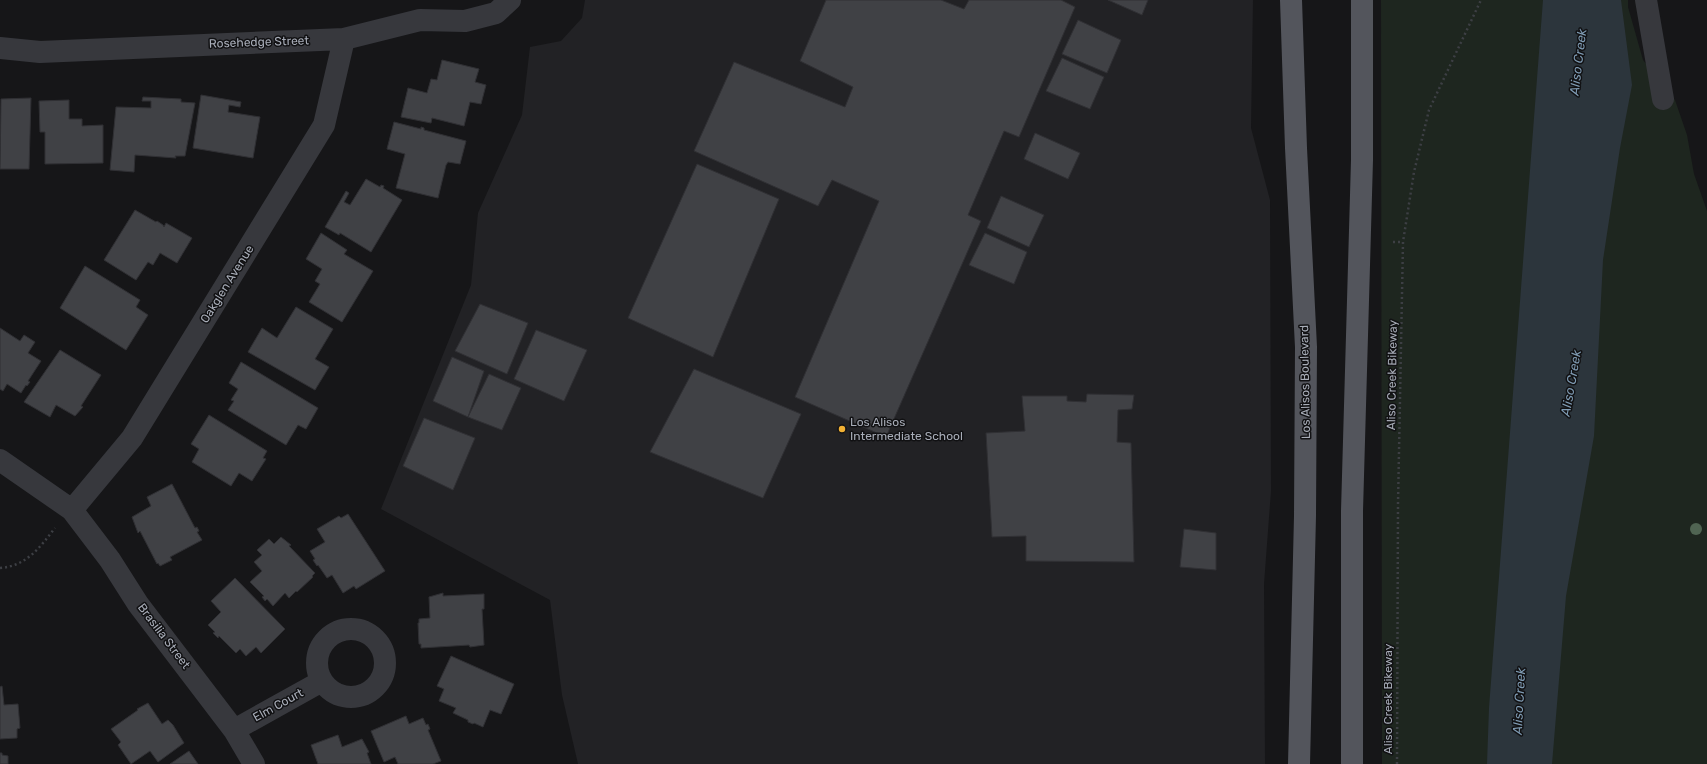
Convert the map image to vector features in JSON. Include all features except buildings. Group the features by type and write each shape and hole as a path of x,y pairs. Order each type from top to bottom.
{"main road":[{"name":"Los Alisos Boulevard","path":"1291,0 1296,148 1306,347 1305,516 1299,764"},
{"path":"1352,764 1352,511 1362,160 1362,0"}],"street":[{"name":"Rosehedge Street","path":"0,48 40,52 344,39 420,20 465,20 496,14 510,0"},
{"path":"1646,0 1663,99"},
{"name":"Oakglen Avenue","path":"72,510 132,438 324,125 344,39"},
{"name":"Brasilia Street","path":"0,460 72,510 110,560 138,604 234,730 254,764"},
{"name":"Elm Court","path":"234,730 322,681"}],"path":[{"name":"Aliso Creek Bikeway","path":"1397,764 1398,504 1403,242 1414,172 1429,110 1481,0"},
{"path":"1393,242 1403,242"},
{"path":"0,568 10,568 28,560 72,510"}],"shaded area":[{"name":"Los Alisos Intermediate School","path":"585,0 1253,0 1251,128 1270,200 1271,491 1264,584 1265,764 578,764 562,695 550,600 381,509 471,285 478,213 522,115 530,47 561,41 582,18"},
{"path":"1381,0 1628,0 1628,7 1643,60 1675,100 1687,135 1694,174 1707,211 1707,764 1382,764"}],"water":[{"name":"Aliso Creek","path":"1543,0 1621,0 1632,85 1620,148 1603,260 1594,436 1566,596 1552,764 1487,764 1489,708"}],"place":[{"name":"Los Alisos Intermediate School","path":"842,429"}]}
